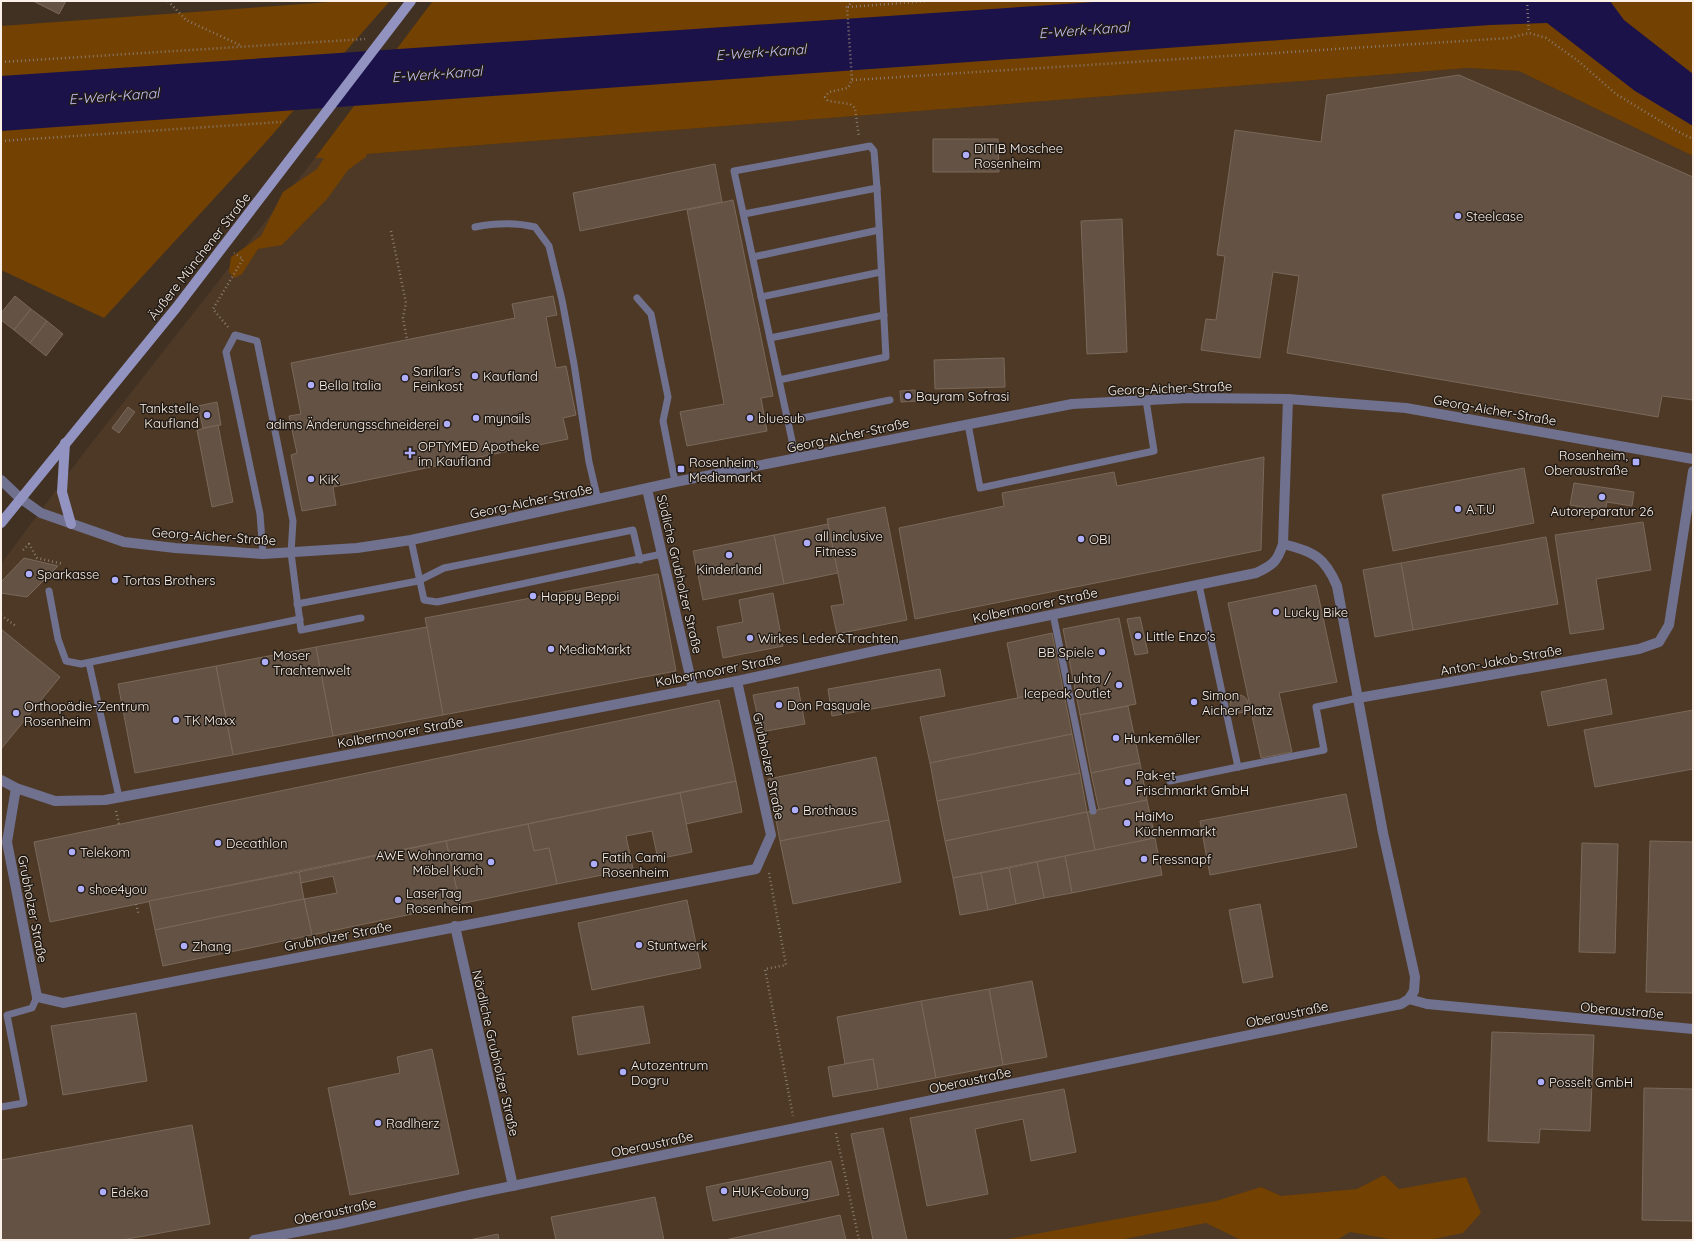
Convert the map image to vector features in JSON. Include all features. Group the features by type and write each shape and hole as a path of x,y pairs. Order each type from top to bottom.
{"main road":[{"name":"Äußere Münchener Straße","path":"1,523 64,443 225,246 309,133 411,1"},
{"path":"64,443 62,492 71,524"}],"street":[{"name":"Georg-Aicher-Straße","path":"1,480 20,498 41,513 124,542 175,548 263,554 357,548 411,540 675,482 1072,404 1188,398 1288,399 1406,408 1693,459"},
{"name":"Kolbermoorer Straße","path":"1,780 16,788 55,801 105,800 737,681 1053,614 1256,573 1272,565 1279,556 1284,544 1288,399"},
{"name":"Anton-Jakob-Straße","path":"1358,698 1639,650 1659,642 1668,625 1693,471"},
{"name":"Südliche Grubholzer Straße","path":"647,489 693,689"},
{"path":"1284,544 1303,548 1318,556 1330,569 1337,586 1383,833 1415,977 1414,990 1409,1000"},
{"name":"Grubholzer Straße","path":"16,788 7,842 37,997 63,1003 756,869 771,835 737,681"},
{"name":"Nördliche Grubholzer Straße","path":"455,926 512,1186"},
{"name":"Oberaustraße","path":"254,1240 339,1224 512,1186 1401,1004 1409,1000 1427,1004 1693,1029"}],"lane":[{"path":"779,380 886,357 877,188 874,151 870,146 734,172 796,459"},
{"path":"744,214 877,188"},
{"path":"475,227 496,223 518,223 535,227 549,246 574,364 589,462 598,500"},
{"path":"753,257 879,230"},
{"path":"761,297 881,272"},
{"path":"637,298 651,314 668,397 663,421 675,482"},
{"path":"770,338 884,315"},
{"path":"263,554 260,514 226,352 235,335 257,341 293,521 291,553 301,630 361,618"},
{"path":"788,421 890,400"},
{"path":"968,424 980,488 1154,451 1146,400"},
{"path":"297,604 418,580 444,568 633,530 640,560"},
{"path":"411,540 418,580 424,600 438,602 640,560 662,554"},
{"path":"1199,585 1238,768"},
{"path":"49,591 58,639 66,661 81,664 300,619"},
{"path":"1053,614 1093,811"},
{"path":"89,663 119,797"},
{"path":"1170,781 1324,750 1316,707 1358,698"},
{"path":"1,1107 24,1103 7,1015 32,1008 37,997"}],"path":[{"path":"168,1 186,20 243,46"},
{"path":"853,1 847,7 852,80 848,88 829,92 825,96 828,102 850,104 855,108 858,125"},
{"path":"847,7 928,1"},
{"path":"1527,1 1529,33"},
{"path":"852,80 1509,38 1529,33 1546,38 1577,60 1616,94 1675,130 1693,139"},
{"path":"1,62 382,38"},
{"path":"1,141 281,122"},
{"path":"391,231 406,303 403,318 407,340"},
{"path":"225,246 243,259 213,309 235,335"},
{"path":"23,550 29,544 36,558 63,564"},
{"path":"1,615 17,627"},
{"path":"769,871 786,965 765,969 796,1129"},
{"path":"136,904 138,915"},
{"path":"833,1121 859,1240"}],"shaded area":[{"path":"344,1 390,1 257,152 104,318 1,270 1,26"},
{"path":"1693,1 1693,156 1519,71 1468,68 367,154 366,157 348,170 327,199 282,245 258,249 242,274 234,278 229,272 231,257 261,236 283,192 317,169 324,158 315,158 432,2"},
{"path":"1468,68 1519,71 1693,156 1693,1240 1,1240 1,564 86,450 315,158"},
{"path":"1384,1175 1399,1189 1466,1177 1481,1213 1463,1233 1429,1240 1395,1240 1350,1232 1337,1240 1241,1240 1206,1223 1119,1240 1003,1240 1216,1201 1261,1187 1281,1196 1357,1189"}],"water":[{"name":"E-Werk-Kanal","path":"1109,1 1610,1 1624,20 1693,74 1693,126 1635,91 1547,23 1490,25 1,131 1,76"}],"building":[{"path":"33,1 66,1 59,14"},
{"name":"Steelcase","path":"1459,75 1693,177 1693,400 1662,396 1658,417 1287,353 1299,276 1273,272 1260,358 1201,350 1206,319 1216,320 1225,256 1217,255 1235,130 1321,142 1327,95"},
{"name":"DITIB Moschee Rosenheim","path":"933,139 998,139 999,172 933,172"},
{"path":"715,164 722,202 580,231 573,193"},
{"path":"733,200 773,396 761,398 767,431 687,446 680,412 724,404 687,210"},
{"path":"1122,219 1127,352 1087,354 1081,221"},
{"path":"15,296 31,309 14,330 1,320 1,313"},
{"path":"553,296 557,315 546,317 556,368 566,366 576,415 563,418 568,439 333,487 336,505 302,511 291,455 297,453 289,416 301,414 291,363 515,318 512,304"},
{"path":"31,309 47,321 30,343 14,330"},
{"path":"47,321 63,334 46,356 30,343"},
{"path":"1004,358 1005,387 935,389 934,360"},
{"name":"Bayram Sofrasi","path":"915,390 917,401 901,402 900,391"},
{"path":"217,402 221,425 203,428 198,406"},
{"path":"128,407 135,412 119,433 112,428"},
{"path":"218,425 233,502 212,507 197,430"},
{"name":"OBI","path":"1264,457 1261,550 915,619 899,528 1004,506 1002,493 1114,472 1117,486"},
{"name":"A.T.U","path":"1524,468 1534,523 1393,551 1382,495"},
{"name":"Autoreparatur 26","path":"1574,483 1634,492 1632,506 1607,502 1605,511 1570,505"},
{"path":"885,507 907,620 837,634 831,606 844,604 827,519"},
{"path":"1643,522 1651,570 1596,579 1604,629 1570,634 1555,535"},
{"path":"828,524 838,573 784,584 774,535"},
{"path":"774,535 784,584 703,600 693,551"},
{"path":"1546,537 1558,604 1413,630 1401,563"},
{"name":"Sparkasse","path":"24,558 58,566 27,597 1,593 1,582"},
{"path":"1401,563 1413,630 1375,637 1363,570"},
{"name":"MediaMarkt","path":"658,574 676,671 443,715 425,618"},
{"path":"1316,585 1337,682 1279,693 1292,752 1261,758 1228,603"},
{"path":"773,593 783,646 723,658 717,627 743,622 739,600"},
{"name":"Little Enzo's","path":"1140,617 1148,653 1135,655 1127,619"},
{"path":"1119,618 1136,704 1080,715 1063,629"},
{"path":"427,627 443,715 333,736 316,647"},
{"name":"Orthopädie-Zentrum Rosenheim","path":"1,629 60,677 1,749"},
{"path":"1052,633 1063,689 1018,698 1007,643"},
{"path":"316,647 333,736 233,755 216,666"},
{"name":"TK Maxx","path":"216,666 233,755 135,773 118,684"},
{"path":"940,669 945,696 832,716 828,689"},
{"path":"1606,679 1612,714 1548,726 1541,692"},
{"path":"798,687 805,724 761,732 753,695"},
{"path":"1063,689 1072,734 930,763 920,717"},
{"path":"1235,695 1243,695 1248,700 1246,711 1243,713 1235,713 1230,708 1230,700"},
{"path":"719,700 736,781 50,922 34,842"},
{"path":"1128,706 1140,763 1091,773 1080,715"},
{"path":"1693,710 1693,769 1595,787 1584,730"},
{"path":"1072,734 1080,773 937,801 930,763"},
{"path":"876,757 889,820 780,841 768,779"},
{"path":"1140,763 1147,800 1099,810 1091,773"},
{"path":"1080,773 1087,812 945,841 937,801"},
{"path":"736,781 742,812 686,824 680,793"},
{"path":"680,793 692,852 658,859 652,831 626,836 633,869 557,884 549,848 534,851 528,824"},
{"path":"1346,794 1357,847 1210,875 1200,821"},
{"path":"1147,800 1155,838 1095,850 1087,812"},
{"path":"1087,812 1095,850 953,878 945,841"},
{"path":"889,820 901,882 793,904 780,841"},
{"path":"528,824 534,851 549,848 557,884 460,904 446,841"},
{"path":"1155,838 1162,875 1072,893 1065,856"},
{"path":"446,841 460,904 312,935 304,899 337,893 333,876 301,883 299,872"},
{"path":"1650,841 1693,842 1693,993 1646,992"},
{"path":"1582,843 1618,844 1615,953 1579,952"},
{"path":"1065,856 1072,893 1044,898 1037,862"},
{"path":"1037,862 1044,898 1016,904 1009,868"},
{"path":"1009,868 1016,904 988,910 981,873"},
{"path":"299,872 304,899 155,930 149,901"},
{"path":"981,873 988,910 960,915 953,878"},
{"path":"304,899 312,935 163,966 155,930"},
{"name":"Stuntwerk","path":"687,900 701,968 592,990 578,923"},
{"path":"1260,904 1273,977 1243,983 1229,910"},
{"path":"1032,981 1047,1057 1003,1065 989,989"},
{"path":"989,989 1003,1065 936,1078 921,1001"},
{"path":"921,1001 936,1078 878,1089 873,1059 845,1064 837,1017"},
{"path":"643,1006 650,1043 578,1055 572,1017"},
{"path":"136,1013 147,1081 63,1095 51,1026"},
{"name":"Posselt GmbH","path":"1492,1032 1594,1035 1590,1131 1540,1129 1539,1143 1488,1141"},
{"path":"432,1049 459,1174 350,1195 328,1088 400,1073 397,1057"},
{"path":"873,1059 878,1089 833,1097 828,1067"},
{"path":"1644,1088 1693,1089 1693,1221 1642,1220"},
{"path":"1064,1089 1076,1152 1031,1161 1023,1119 975,1129 988,1194 927,1206 910,1118"},
{"name":"Edeka","path":"192,1125 210,1224 122,1240 1,1240 1,1160"},
{"path":"883,1128 907,1240 873,1240 851,1134"},
{"path":"831,1161 839,1195 713,1221 706,1187"},
{"path":"655,1197 664,1240 556,1240 551,1217"},
{"path":"840,1215 846,1240 725,1240"},
{"path":"498,1234 499,1240 469,1240"}],"place":[{"name":"DITIB Moschee Rosenheim","path":"966,155"},
{"name":"Steelcase","path":"1458,216"},
{"name":"Kaufland","path":"475,376"},
{"name":"Sarilar's Feinkost","path":"405,378"},
{"name":"Bella Italia","path":"311,385"},
{"name":"Bayram Sofrasi","path":"908,396"},
{"name":"Tankstelle Kaufland","path":"207,415"},
{"name":"mynails","path":"476,418"},
{"name":"bluesub","path":"750,418"},
{"name":"adims Änderungsschneiderei","path":"447,424"},
{"name":"OPTYMED Apotheke im Kaufland","path":"410,453"},
{"name":"Rosenheim, Oberaustraße","path":"1636,462"},
{"name":"Rosenheim, Mediamarkt","path":"681,469"},
{"name":"KiK","path":"311,479"},
{"name":"Autoreparatur 26","path":"1602,497"},
{"name":"A.T.U","path":"1458,509"},
{"name":"OBI","path":"1081,539"},
{"name":"all inclusive Fitness","path":"807,543"},
{"name":"Kinderland","path":"729,555"},
{"name":"Sparkasse","path":"29,574"},
{"name":"Tortas Brothers","path":"115,580"},
{"name":"Happy Beppi","path":"533,596"},
{"name":"Lucky Bike","path":"1276,612"},
{"name":"Little Enzo's","path":"1138,636"},
{"name":"Wirkes Leder&Trachten","path":"750,638"},
{"name":"MediaMarkt","path":"551,649"},
{"name":"BB Spiele","path":"1102,652"},
{"name":"Moser Trachtenwelt","path":"265,662"},
{"name":"Luhta / Icepeak Outlet","path":"1119,685"},
{"name":"Simon Aicher Platz","path":"1194,702"},
{"name":"Don Pasquale","path":"779,705"},
{"name":"Orthopädie-Zentrum Rosenheim","path":"16,713"},
{"name":"TK Maxx","path":"176,720"},
{"name":"Hunkemöller","path":"1116,738"},
{"name":"Pak-et Frischmarkt GmbH","path":"1128,782"},
{"name":"Brothaus","path":"795,810"},
{"name":"HaiMo Küchenmarkt","path":"1127,823"},
{"name":"Decathlon","path":"218,843"},
{"name":"Telekom","path":"72,852"},
{"name":"Fressnapf","path":"1144,859"},
{"name":"AWE Wohnorama Möbel Kuch","path":"491,862"},
{"name":"Fatih Cami Rosenheim","path":"594,864"},
{"name":"shoe4you","path":"81,889"},
{"name":"LaserTag Rosenheim","path":"398,900"},
{"name":"Stuntwerk","path":"639,945"},
{"name":"Zhang","path":"184,946"},
{"name":"Autozentrum Dogru","path":"623,1072"},
{"name":"Posselt GmbH","path":"1541,1082"},
{"name":"Radlherz","path":"378,1123"},
{"name":"HUK-Coburg","path":"724,1191"},
{"name":"Edeka","path":"103,1192"}]}
